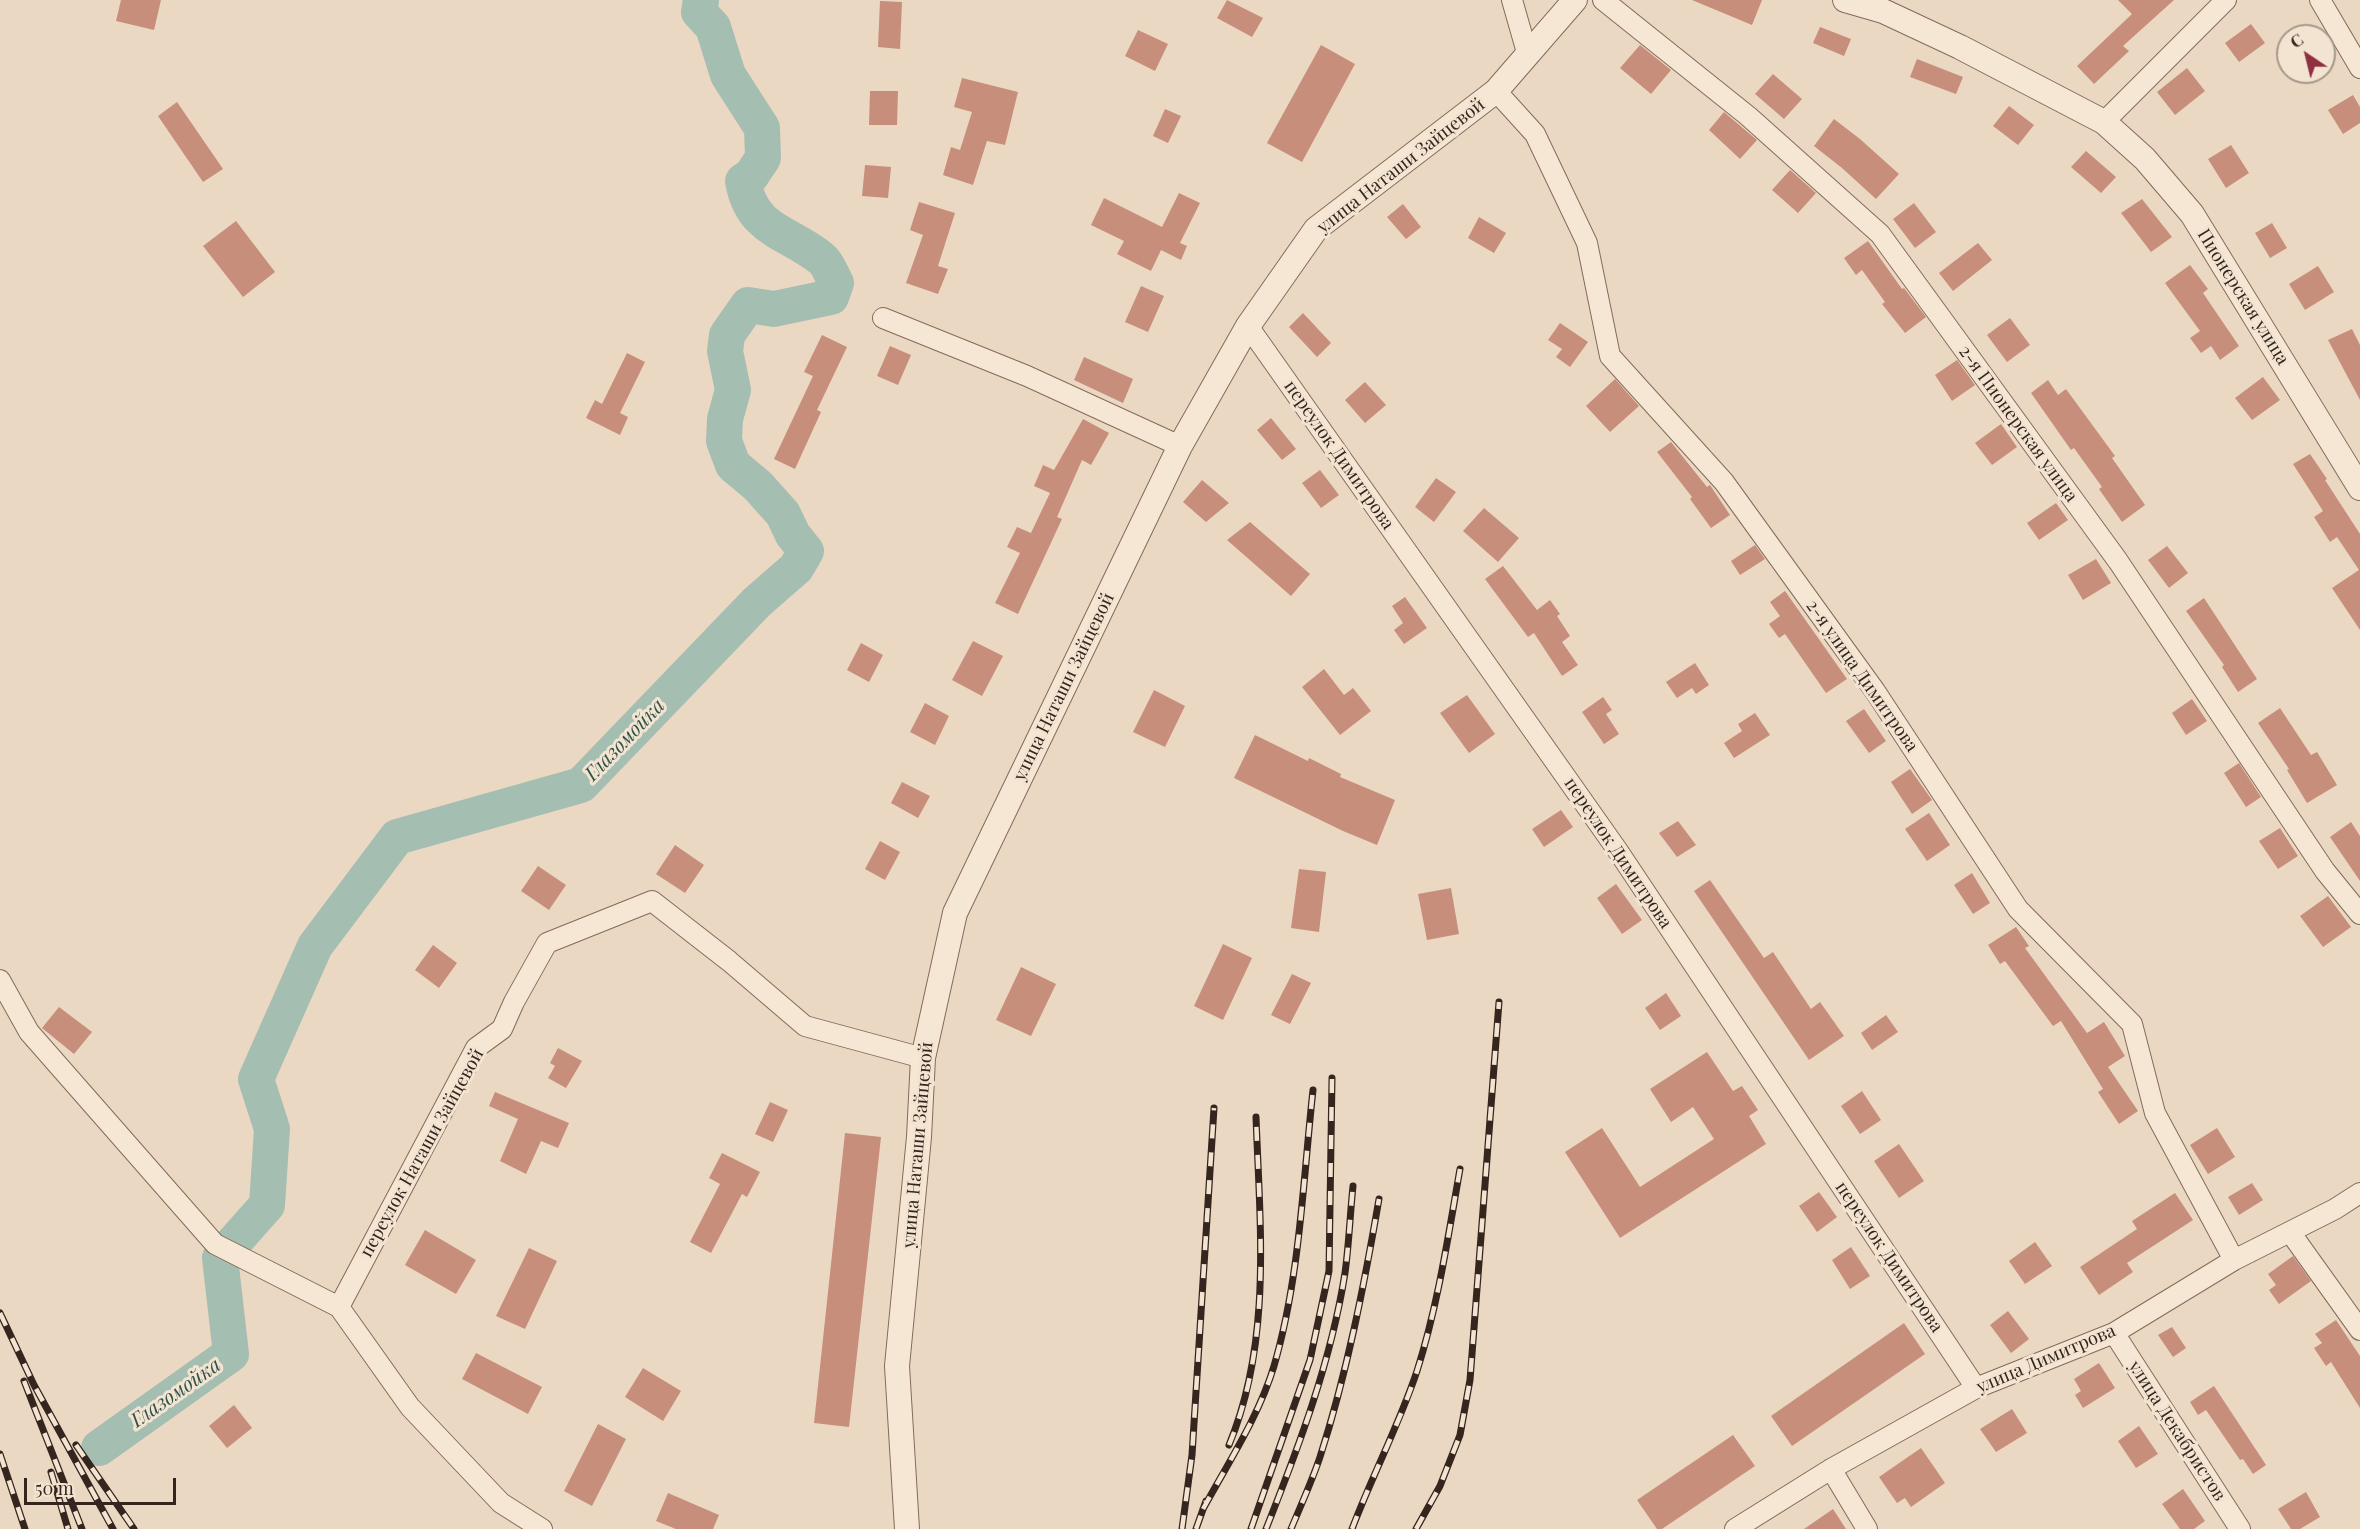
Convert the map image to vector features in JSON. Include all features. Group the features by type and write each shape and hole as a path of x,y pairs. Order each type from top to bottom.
{"street":[{"path":"1512,0 1528,56"},
{"name":"улица Наташи Зайцевой","path":"907,1529 897,1366 919,1137 923,1058 955,913 1180,446 1248,326 1316,230 1496,91 1575,0"},
{"name":"2-я Пионерская улица","path":"1603,0 1748,116 1880,234 2118,561 2325,871 2360,914"},
{"name":"Пионерская улица","path":"1845,0 1887,5 1960,47 2104,122 2145,159 2192,214 2360,488"},
{"path":"2104,122 2226,0"},
{"path":"2320,0 2360,68"},
{"name":"2-я улица Димитрова","path":"1496,91 1535,135 1587,243 1610,356 1724,482 1875,692 2018,909 2132,1024 2155,1113 2234,1260"},
{"path":"883,318 1027,376 1180,446"},
{"name":"переулок Димитрова","path":"1248,326 1618,850 1976,1388"},
{"name":"переулок Наташи Зайцевой","path":"339,1307 476,1048 502,1029 514,1002 548,943 652,901 729,961 805,1026 923,1058"},
{"path":"0,980 29,1032 215,1244 339,1307 410,1407 501,1503 542,1529"},
{"name":"улица Димитрова","path":"1734,1529 1831,1469 1976,1388 2114,1333 2234,1260 2335,1209 2360,1193"},
{"path":"2290,1232 2360,1330"},
{"name":"улица Декабристов","path":"2114,1333 2240,1529"},
{"path":"1831,1469 1867,1529"}],"building":[{"path":"121,0 161,0 154,30 116,21"},
{"path":"1227,0 1263,18 1252,37 1217,18"},
{"path":"1692,0 1762,0 1752,25"},
{"path":"2118,0 2174,0 2123,46 2129,51 2094,84 2077,66 2132,14"},
{"path":"880,1 902,2 900,49 878,47"},
{"path":"2251,24 2265,43 2239,62 2225,43"},
{"path":"1820,27 1851,39 1844,56 1813,43"},
{"path":"1138,30 1168,44 1155,71 1125,56"},
{"path":"1321,45 1355,64 1302,162 1267,143"},
{"path":"1640,45 1671,70 1651,94 1620,68"},
{"path":"1917,59 1963,77 1956,94 1910,77"},
{"path":"2187,68 2205,91 2175,115 2157,92"},
{"path":"1773,74 1802,99 1784,119 1755,94"},
{"path":"962,78 1018,92 1005,145 987,141 973,185 943,175 951,147 960,150 972,112 954,107"},
{"path":"870,91 898,91 897,125 869,125"},
{"path":"2353,95 2360,107 2360,123 2343,134 2328,110"},
{"path":"177,102 223,169 203,182 158,116"},
{"path":"2009,106 2034,125 2018,145 1993,126"},
{"path":"1165,109 1181,116 1168,143 1153,136"},
{"path":"1724,112 1757,140 1740,159 1709,130"},
{"path":"1834,119 1899,174 1876,199 1814,146"},
{"path":"2231,145 2249,173 2226,188 2208,159"},
{"path":"2086,151 2116,177 2101,193 2071,167"},
{"path":"865,165 891,167 888,198 862,196"},
{"path":"1790,170 1816,193 1798,213 1772,190"},
{"path":"1179,193 1200,203 1180,243 1187,246 1181,260 1161,250 1151,271 1117,254 1124,241 1091,225 1104,198 1162,227"},
{"path":"2142,199 2172,237 2151,252 2121,213"},
{"path":"919,202 955,213 938,266 948,269 938,294 906,283 923,235 910,230"},
{"path":"1914,203 1936,232 1915,248 1893,219"},
{"path":"1403,204 1421,227 1406,239 1387,217"},
{"path":"1479,217 1506,233 1494,253 1468,238"},
{"path":"236,221 275,272 243,297 203,246"},
{"path":"2272,223 2287,248 2270,258 2255,233"},
{"path":"1868,241 1902,289 1904,288 1926,317 1905,333 1882,304 1885,302 1862,270 1856,275 1844,258"},
{"path":"1978,243 1992,260 1953,291 1939,273"},
{"path":"2190,265 2208,289 2203,293 2239,346 2220,360 2211,346 2201,353 2190,338 2200,331 2165,283"},
{"path":"2318,266 2334,292 2305,310 2289,284"},
{"path":"1141,286 1164,296 1148,332 1125,322"},
{"path":"1303,313 1331,343 1317,357 1289,327"},
{"path":"2010,318 2030,345 2007,362 1987,335"},
{"path":"1560,323 1588,342 1570,367 1556,357 1562,349 1548,340"},
{"path":"2352,329 2360,345 2360,400 2328,340"},
{"path":"822,335 847,347 817,410 821,412 795,469 774,459 813,376 804,372"},
{"path":"890,346 911,355 898,385 877,376"},
{"path":"627,353 645,362 620,413 628,417 620,435 586,418 595,400 602,404"},
{"path":"1084,357 1133,379 1123,403 1074,380"},
{"path":"1957,360 1975,385 1952,401 1935,375"},
{"path":"2263,377 2280,400 2252,420 2235,398"},
{"path":"1615,379 1639,406 1610,432 1586,406"},
{"path":"2048,380 2058,395 2066,389 2115,456 2112,458 2145,505 2122,522 2099,489 2102,487 2074,448 2071,450 2031,393"},
{"path":"1365,382 1386,405 1365,423 1345,400"},
{"path":"1271,418 1296,449 1282,460 1257,430"},
{"path":"1083,419 1109,433 1091,465 1082,460 1057,517 1062,519 1018,614 995,603 1020,553 1007,547 1017,527 1031,533 1050,493 1034,486 1043,465 1054,470"},
{"path":"2001,424 2017,447 1992,465 1975,443"},
{"path":"1671,442 1707,487 1710,485 1730,515 1711,528 1690,499 1692,497 1657,452"},
{"path":"2310,454 2360,534 2360,630 2332,588 2359,570 2337,537 2330,542 2314,517 2323,511 2293,464"},
{"path":"1320,470 1339,495 1321,508 1302,483"},
{"path":"1436,478 1456,492 1434,522 1415,507"},
{"path":"1202,480 1229,503 1206,522 1183,502"},
{"path":"2056,503 2068,520 2039,540 2027,523"},
{"path":"1484,508 1519,538 1498,562 1463,531"},
{"path":"1250,522 1310,574 1291,596 1227,540"},
{"path":"1755,545 1765,559 1740,575 1731,561"},
{"path":"2167,546 2188,573 2169,588 2148,560"},
{"path":"2096,559 2111,583 2083,600 2068,575"},
{"path":"1503,566 1537,610 1550,600 1560,614 1557,616 1570,636 1562,642 1578,665 1562,676 1534,633 1528,637 1485,579"},
{"path":"1785,591 1847,679 1826,693 1785,634 1779,638 1769,624 1780,616 1770,602"},
{"path":"1405,597 1427,628 1404,644 1394,630 1403,623 1392,606"},
{"path":"2204,598 2257,679 2238,692 2222,667 2224,665 2186,611"},
{"path":"973,641 1003,656 982,696 952,680"},
{"path":"861,643 883,655 869,682 847,670"},
{"path":"1695,663 1709,685 1696,694 1692,688 1677,698 1666,682"},
{"path":"1324,669 1344,695 1353,688 1371,711 1340,735 1302,687"},
{"path":"1154,690 1185,706 1165,747 1133,732"},
{"path":"1467,695 1495,734 1469,753 1440,713"},
{"path":"1603,697 1612,710 1606,714 1619,734 1604,744 1582,712"},
{"path":"2192,699 2207,721 2186,735 2172,713"},
{"path":"925,703 949,716 935,745 910,732"},
{"path":"2280,708 2311,755 2317,752 2337,785 2307,803 2287,770 2289,769 2258,723"},
{"path":"1864,709 1886,741 1869,753 1846,721"},
{"path":"1755,713 1770,735 1734,758 1724,743 1742,731 1738,724"},
{"path":"1255,735 1308,761 1309,758 1341,774 1340,777 1395,800 1377,845 1234,778"},
{"path":"2239,763 2261,797 2246,807 2224,773"},
{"path":"1910,769 1932,800 1912,814 1891,782"},
{"path":"902,782 930,796 918,818 891,803"},
{"path":"1561,810 1573,827 1544,847 1532,829"},
{"path":"1929,813 1950,845 1927,861 1905,829"},
{"path":"1678,821 1696,845 1677,857 1659,833"},
{"path":"2351,822 2360,836 2360,881 2330,837"},
{"path":"2280,828 2298,856 2278,869 2259,841"},
{"path":"880,841 900,852 885,880 865,869"},
{"path":"675,845 704,865 685,893 656,874"},
{"path":"538,866 566,885 549,910 521,891"},
{"path":"1299,869 1326,872 1319,932 1291,928"},
{"path":"1972,873 1990,903 1973,914 1954,885"},
{"path":"1710,880 1764,958 1773,952 1811,1009 1820,1002 1844,1036 1809,1060 1694,891"},
{"path":"1616,884 1642,920 1622,934 1597,898"},
{"path":"1451,888 1459,934 1427,940 1418,894"},
{"path":"2328,896 2351,927 2323,947 2300,916"},
{"path":"2016,927 2029,946 2025,948 2087,1033 2104,1022 2125,1056 2108,1067 2138,1111 2119,1124 2098,1092 2103,1089 2061,1021 2053,1026 2005,961 2000,964 1988,945"},
{"path":"1223,944 1252,958 1223,1020 1194,1006"},
{"path":"433,945 457,963 439,988 415,970"},
{"path":"1021,967 1056,984 1031,1036 996,1020"},
{"path":"1292,974 1311,983 1290,1024 1271,1015"},
{"path":"1666,993 1681,1016 1660,1030 1645,1008"},
{"path":"59,1007 92,1032 74,1054 42,1028"},
{"path":"1886,1015 1898,1032 1872,1050 1861,1033"},
{"path":"558,1048 582,1061 566,1088 548,1078 555,1066 550,1063"},
{"path":"1707,1052 1733,1091 1742,1086 1758,1110 1749,1116 1766,1144 1620,1238 1565,1152 1602,1128 1640,1187 1714,1139 1693,1107 1671,1122 1650,1089"},
{"path":"1862,1091 1881,1120 1860,1134 1841,1106"},
{"path":"495,1092 569,1123 558,1148 541,1141 526,1174 500,1161 518,1119 489,1106"},
{"path":"770,1102 788,1110 773,1142 755,1134"},
{"path":"2217,1128 2235,1157 2208,1174 2190,1145"},
{"path":"845,1133 881,1137 849,1427 814,1423"},
{"path":"1899,1144 1924,1181 1899,1198 1874,1161"},
{"path":"722,1153 760,1172 747,1197 742,1194 711,1253 690,1242 720,1184 709,1178"},
{"path":"2252,1183 2263,1200 2239,1215 2228,1197"},
{"path":"1819,1192 1837,1217 1817,1232 1799,1206"},
{"path":"2175,1193 2193,1220 2127,1263 2133,1272 2099,1295 2080,1267 2137,1229 2132,1221"},
{"path":"425,1230 476,1260 456,1294 405,1265"},
{"path":"2035,1242 2052,1266 2025,1284 2009,1261"},
{"path":"1851,1247 1870,1276 1850,1289 1832,1260"},
{"path":"529,1248 557,1261 525,1329 496,1316"},
{"path":"2293,1256 2311,1281 2279,1304 2269,1290 2276,1285 2268,1274"},
{"path":"2008,1311 2029,1339 2011,1353 1990,1325"},
{"path":"2336,1320 2360,1356 2360,1408 2331,1362 2326,1366 2314,1348 2322,1343 2315,1334"},
{"path":"1904,1323 1925,1354 1792,1446 1771,1416"},
{"path":"2172,1327 2186,1348 2173,1357 2158,1335"},
{"path":"476,1353 542,1387 528,1414 462,1379"},
{"path":"2099,1363 2115,1388 2083,1408 2075,1395 2081,1391 2074,1379"},
{"path":"643,1368 681,1391 663,1421 625,1397"},
{"path":"2214,1386 2266,1465 2253,1474 2243,1459 2240,1460 2206,1410 2198,1415 2190,1402"},
{"path":"234,1405 252,1428 227,1448 209,1426"},
{"path":"2012,1409 2027,1433 1996,1452 1980,1429"},
{"path":"598,1424 626,1439 592,1506 564,1491"},
{"path":"2139,1426 2158,1454 2136,1468 2118,1441"},
{"path":"1733,1435 1755,1466 1662,1529 1657,1529 1637,1500"},
{"path":"1921,1448 1945,1483 1911,1507 1905,1498 1897,1503 1879,1477"},
{"path":"2183,1489 2205,1521 2194,1529 2180,1529 2162,1504"},
{"path":"2306,1492 2320,1517 2300,1529 2291,1529 2278,1509"},
{"path":"668,1493 719,1515 713,1529 676,1529 656,1521"},
{"path":"1833,1509 1846,1529 1804,1529"}],"waterway":[{"name":"Глазомойка","path":"99,1448 231,1354 220,1258 267,1205 272,1129 256,1079 315,946 397,837 581,785 757,602 796,568 806,551 793,535 783,514 758,486 733,465 724,441 725,419 733,390 725,351 727,335 748,305 774,309 831,297 836,283 822,259 773,229 754,211 743,181 751,176 763,158 762,128 728,75 713,27 699,12 701,0"}],"railway":[{"path":"1416,1529 1440,1486 1460,1435 1470,1380 1499,1002"},
{"path":"1251,1529 1310,1360 1329,1271 1332,1078"},
{"path":"1203,1509 1252,1421 1268,1385 1283,1332 1295,1264 1313,1090"},
{"path":"1182,1529 1192,1455 1214,1108"},
{"path":"1229,1445 1243,1406 1252,1366 1257,1325 1261,1242 1256,1117"},
{"path":"1352,1529 1417,1371 1437,1296 1460,1169"},
{"path":"1266,1529 1302,1435 1323,1371 1345,1273 1353,1186"},
{"path":"1291,1529 1317,1466 1330,1425 1361,1297 1379,1199"},
{"path":"0,1313 34,1385 113,1529"},
{"path":"24,1381 82,1529"},
{"path":"76,1445 134,1529"},
{"path":"0,1454 25,1529"},
{"path":"51,1472 68,1529"},
{"path":"1196,1529 1206,1501"}]}
